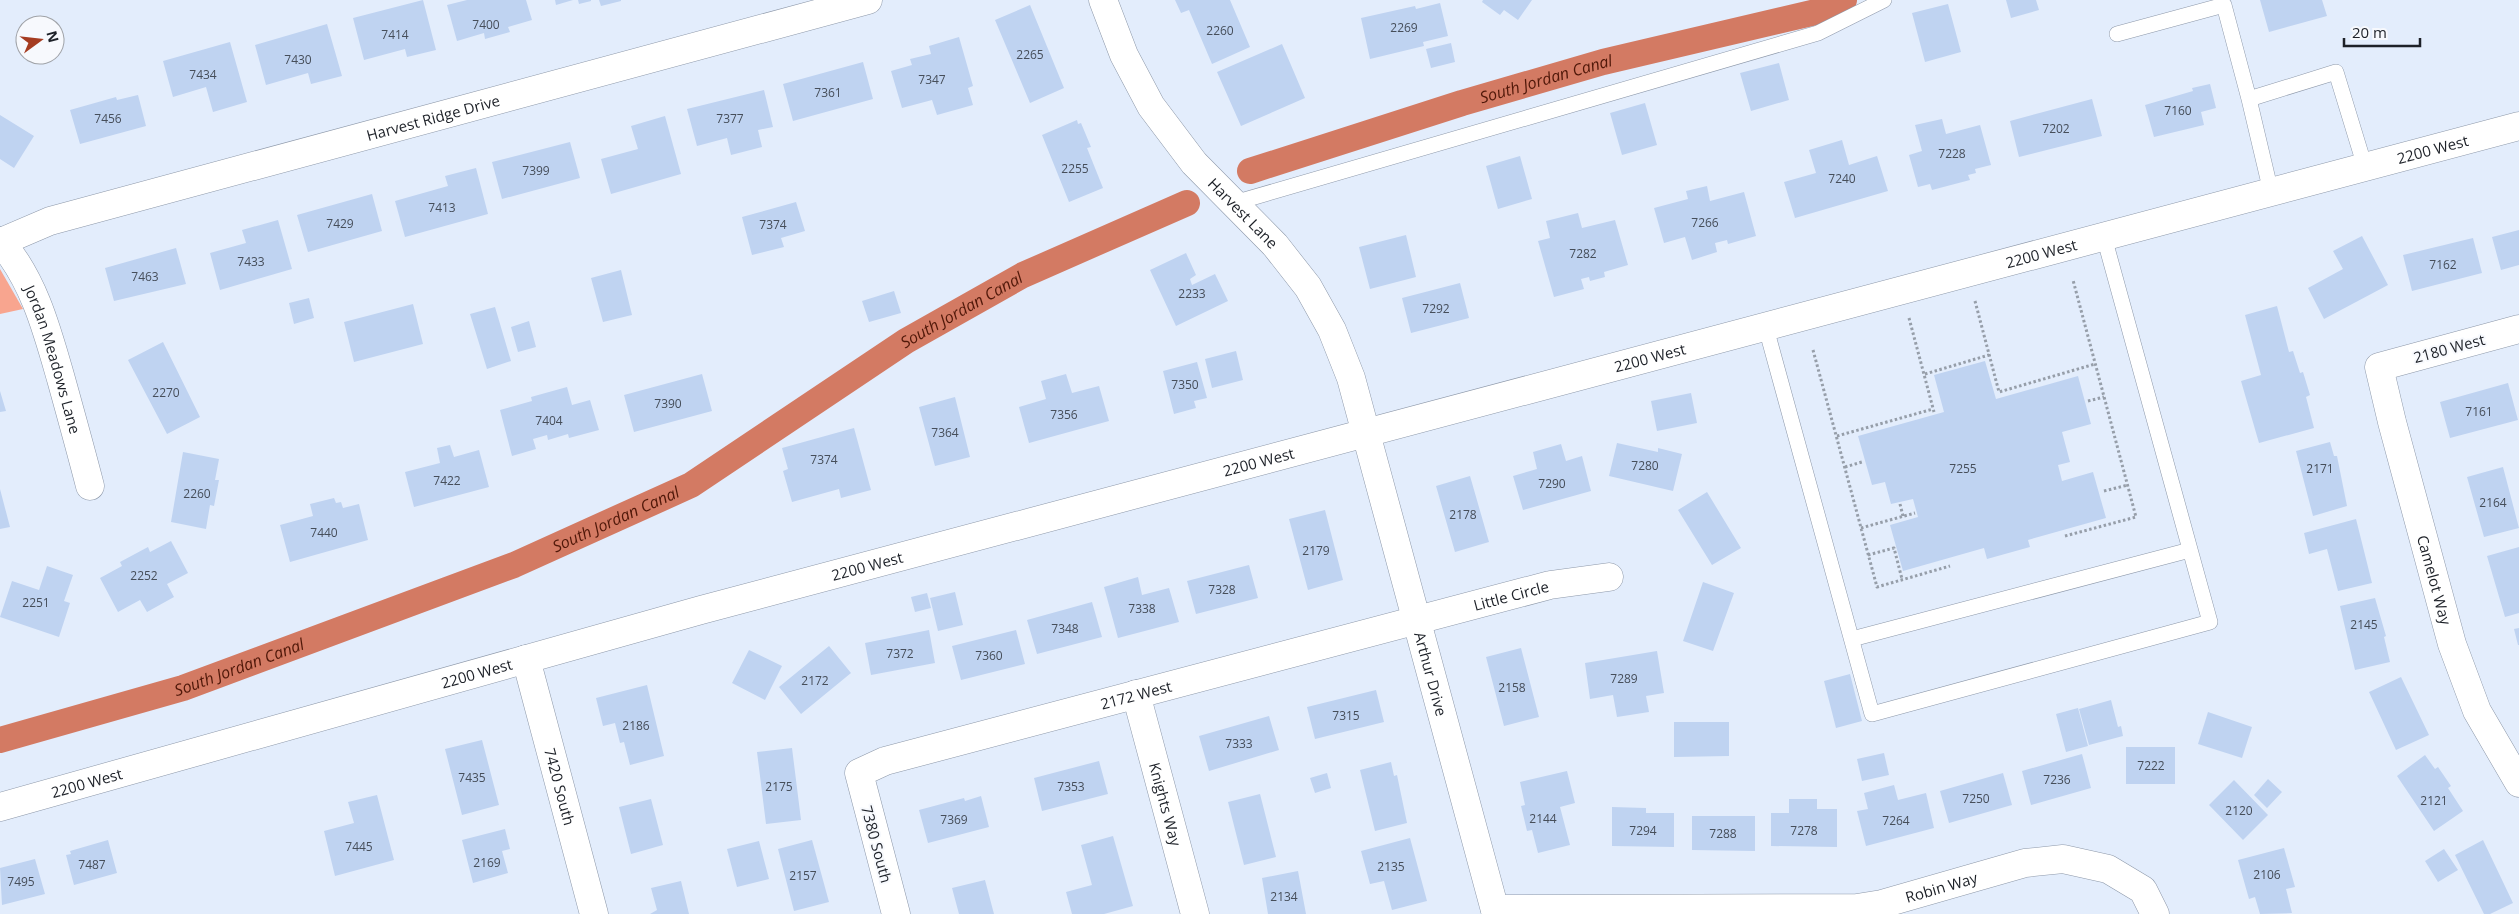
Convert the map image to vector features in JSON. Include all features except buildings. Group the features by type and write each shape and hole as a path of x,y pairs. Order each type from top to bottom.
{"street":[{"name":"Harvest Ridge Drive","path":"1,241 50,222 868,0"},
{"name":"Harvest Lane","path":"1103,0 1124,55 1151,106 1194,163 1275,245 1308,287 1327,321 1351,378 1365,434"},
{"name":"2200 West","path":"0,807 701,610 2519,126"},
{"name":"Jordan Meadows Lane","path":"1,241 18,264 32,289 46,325 90,486"},
{"name":"2180 West","path":"2379,367 2519,329"},
{"name":"Camelot Way","path":"2379,367 2452,644 2477,711 2519,783"},
{"name":"Arthur Drive","path":"1365,434 1495,912"},
{"name":"Little Circle","path":"1416,621 1550,585 1609,577"},
{"name":"2172 West","path":"858,773 886,761 1416,621"},
{"name":"7420 South","path":"526,659 594,914"},
{"name":"Knights Way","path":"1136,694 1194,914"},
{"name":"7380 South","path":"858,773 896,914"},
{"name":"Robin Way","path":"1495,912 1804,912 1858,908 1882,904 2025,863 2063,859 2108,869 2143,890 2155,914"}],"lane":[{"path":"1234,203 1818,33 1884,0"},
{"path":"2118,34 2224,5 2249,98 2271,192"},
{"path":"2249,98 2336,72 2365,167"},
{"path":"1766,328 1872,714 2210,622 2104,237"},
{"path":"1852,639 2190,550"}],"path":[{"path":"2065,536 2136,517 2073,280"},
{"path":"1975,301 1999,392 2095,364"},
{"path":"1836,436 1934,410 1909,318"},
{"path":"1813,350 1877,587 1950,566"},
{"path":"1924,374 1989,355"},
{"path":"2088,401 2104,397"},
{"path":"1845,467 1862,462"},
{"path":"2104,491 2128,485"},
{"path":"1900,504 1903,516"},
{"path":"1861,528 1915,513"},
{"path":"1868,555 1894,548 1902,579"}],"shaded area":[{"path":"0,269 23,309 0,314"}],"waterway":[{"name":"South Jordan Canal","path":"1250,171 1462,103 1603,62 1820,11 1844,0"},
{"name":"South Jordan Canal","path":"0,740 183,688 514,565 691,485 906,341 1023,275 1187,203"}]}
